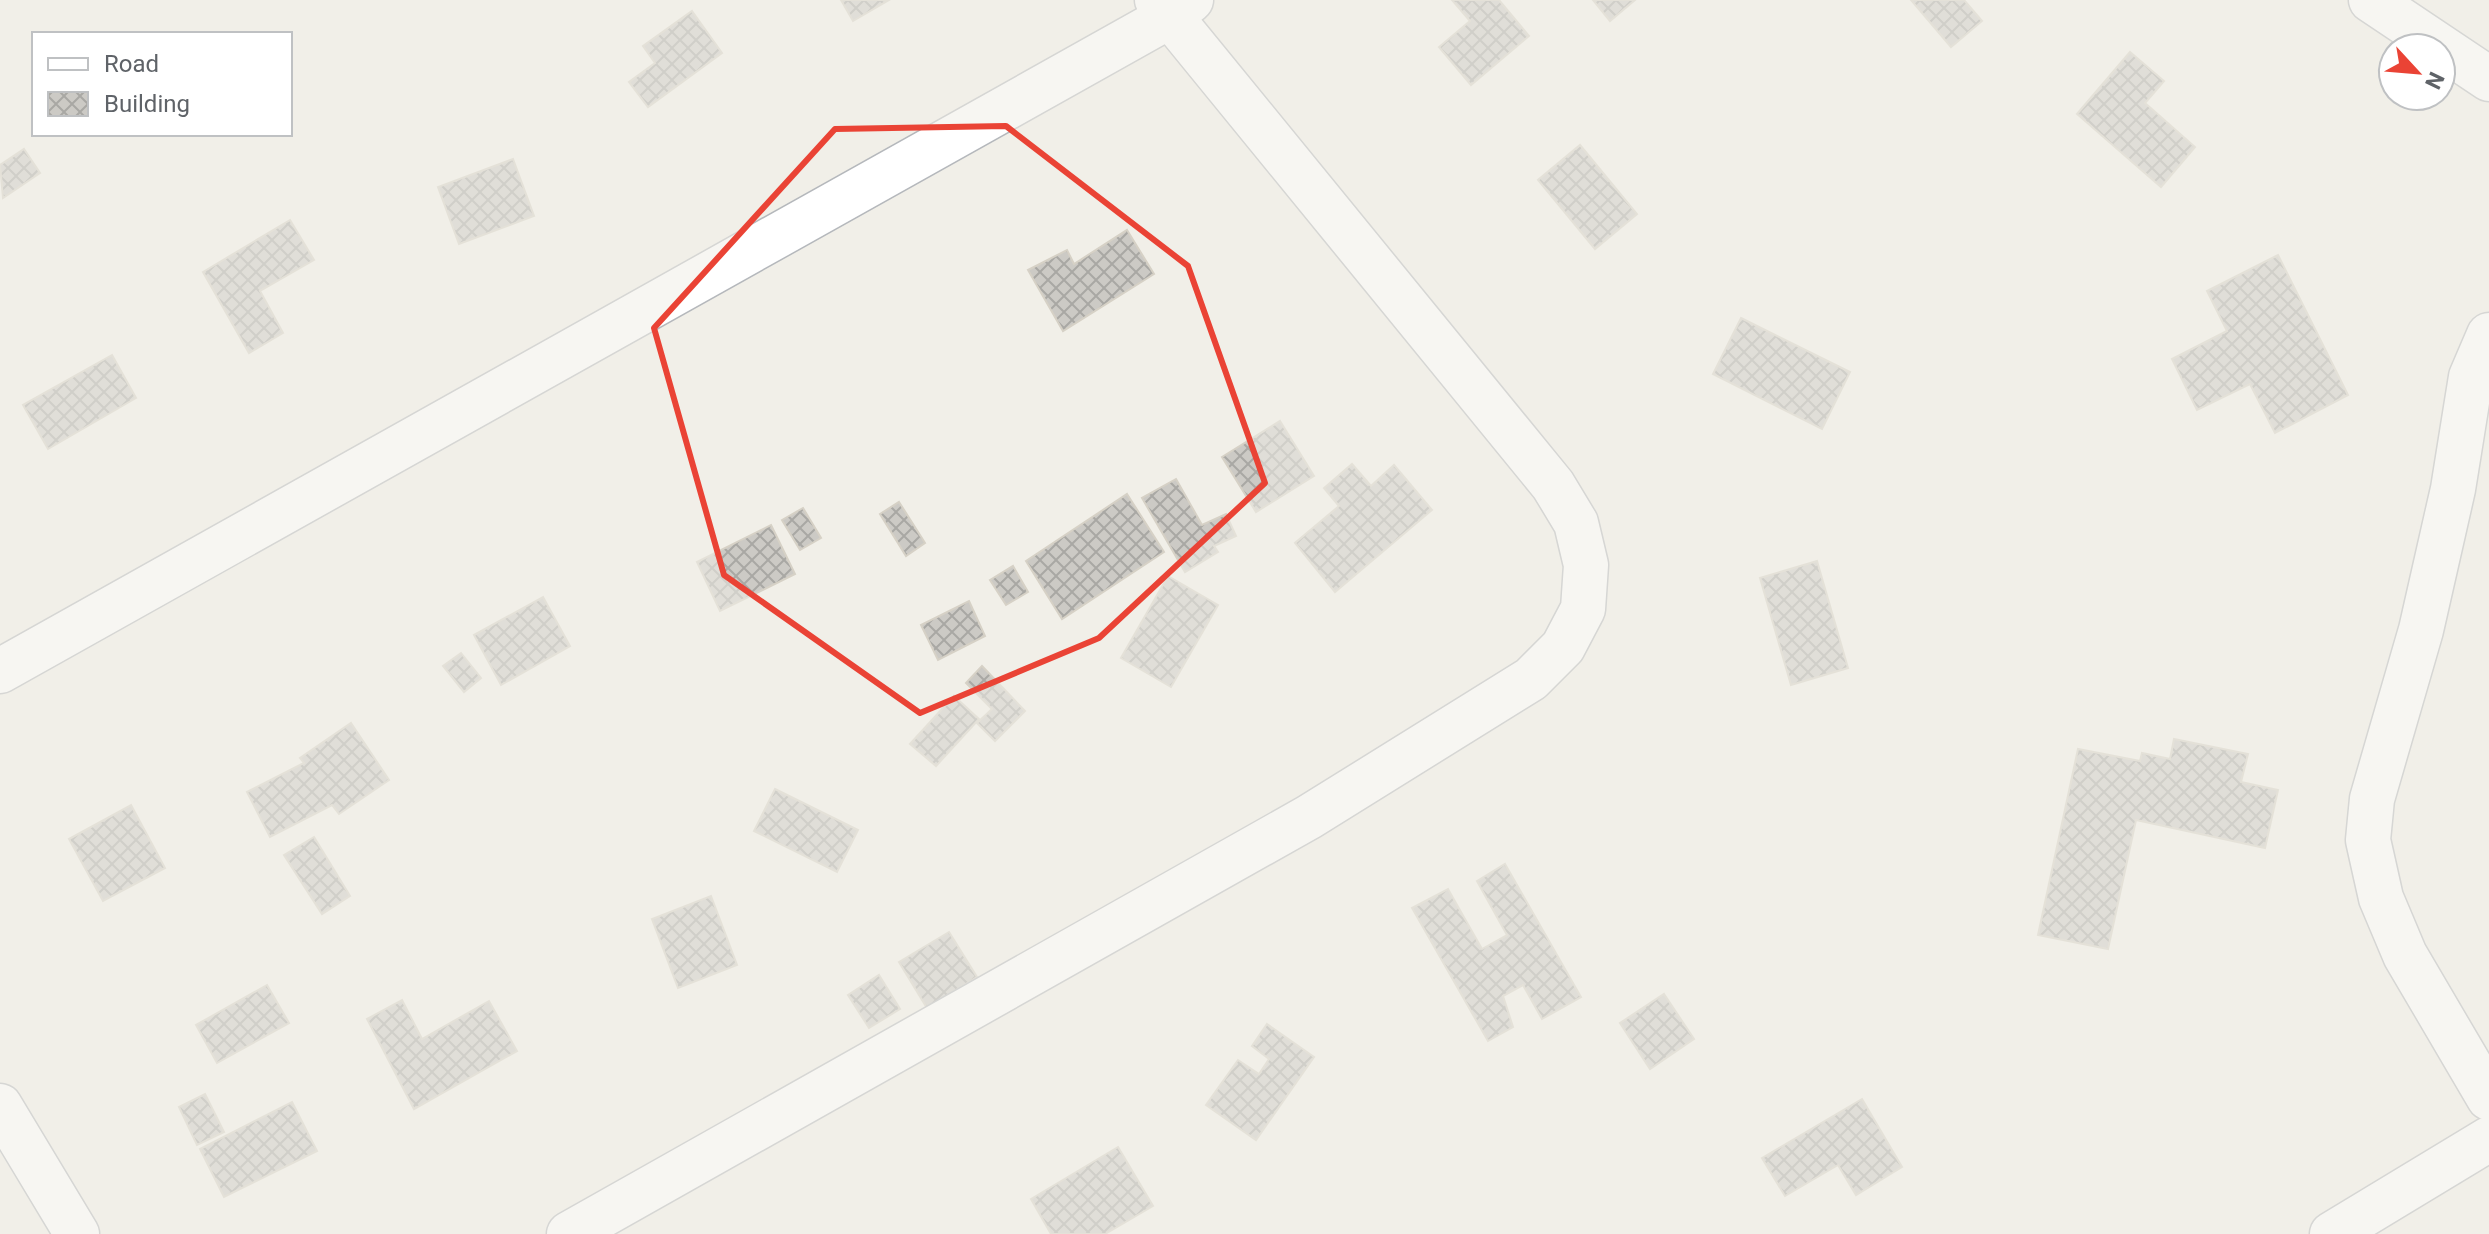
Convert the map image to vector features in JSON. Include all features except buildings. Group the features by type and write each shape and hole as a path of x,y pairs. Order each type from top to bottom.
{"street":[{"path":"2371,0 2489,79"},
{"path":"0,671 1173,5 1553,485 1576,523 1586,565 1583,609 1563,647 1531,679 1309,817 569,1234"},
{"path":"2489,335 2471,377 2421,630 2372,799 2368,840 2381,898 2405,955 2489,1098"},
{"path":"0,1106 77,1234"},
{"path":"2332,1234 2489,1139"}],"highlighted area":[{"path":"1006,126 1188,266 1265,483 1099,638 920,713 724,575 654,328 835,129"}]}
